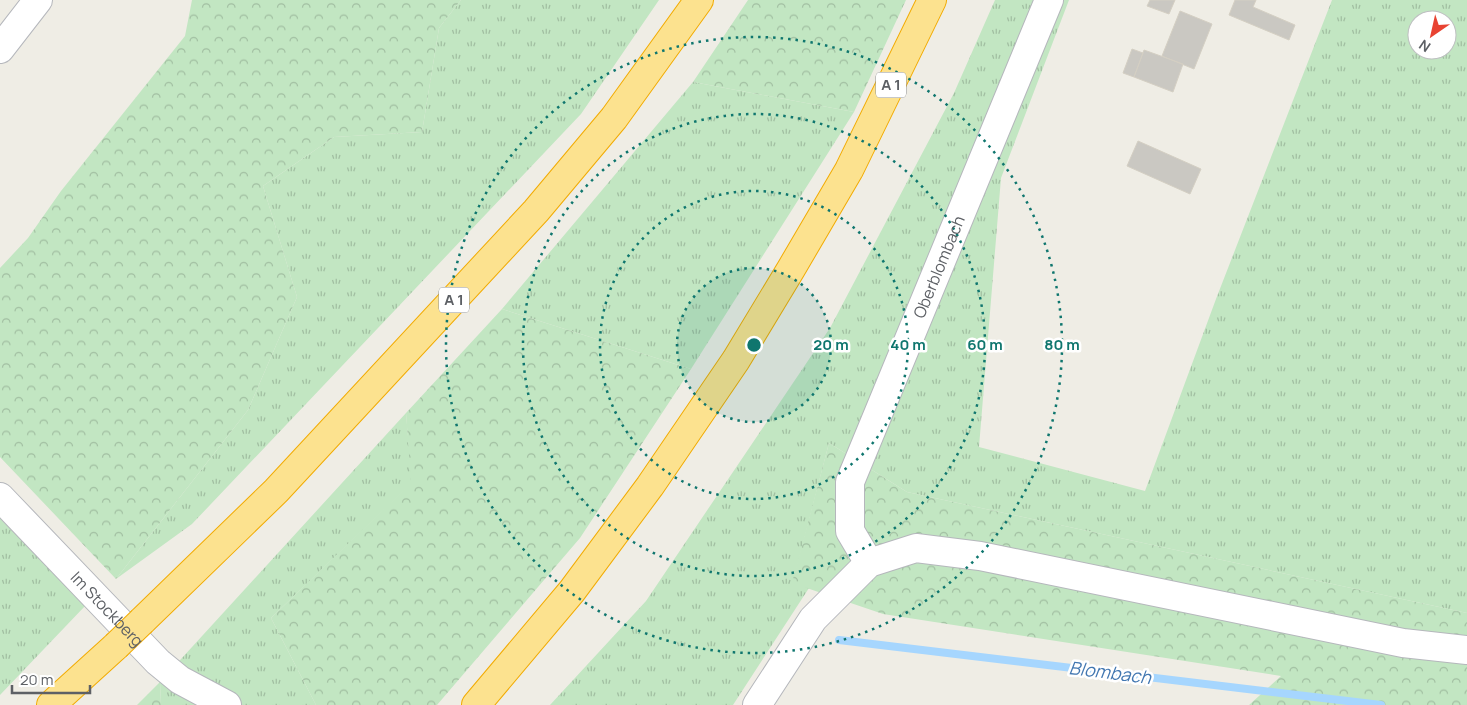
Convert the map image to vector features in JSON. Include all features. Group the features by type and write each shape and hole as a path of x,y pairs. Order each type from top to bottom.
{"highway":[{"name":"A 1","path":"50,705 116,646 276,491 529,218 614,118 699,0"},
{"name":"A 1","path":"476,705 572,591 650,486 736,360 849,170 932,0"}],"street":[{"path":"0,49 38,0"},
{"name":"Oberblombach","path":"869,563 850,531 850,482 1049,0"},
{"name":"Im Stockberg","path":"0,497 158,662 180,680 227,705"},
{"path":"757,705 813,619 869,563 916,548 980,556 1403,643 1467,650"}],"green space":[{"path":"192,0 461,0 439,28 422,132 334,137 263,186 297,297 248,410 116,579 0,457 0,268 28,238 61,191 185,36"},
{"path":"461,0 659,0 581,114 192,524 116,579 248,410 297,297 263,186 334,137 422,132 439,28"},
{"path":"748,0 906,0 854,112 693,82"},
{"path":"995,0 1069,0 1001,178 979,447 1145,491 1216,299 1332,0 1467,0 1467,613 907,492 829,443 793,582 809,588 733,705 550,705 646,601 830,328 954,93"},
{"path":"693,82 854,112 691,369 502,309"},
{"path":"502,309 691,369 580,538 437,705 316,705 271,618 411,483 406,413"},
{"path":"406,413 412,483 271,618 316,705 161,705 160,682"},
{"path":"829,443 907,492 1467,613 1467,705 1249,705 1281,676 883,614 792,583"},
{"path":"0,514 86,605 0,695"},
{"path":"160,682 161,705 137,705"}],"building":[{"path":"1150,0 1175,0 1169,14 1147,6"},
{"path":"1235,0 1256,0 1253,7 1295,25 1289,40 1229,15"},
{"path":"1180,11 1212,24 1194,69 1162,56"},
{"path":"1132,49 1143,53 1134,77 1123,73"},
{"path":"1144,50 1183,64 1173,92 1134,77"},
{"path":"1138,141 1201,169 1190,194 1127,166"}],"waterway":[{"name":"Blombach","path":"839,640 1381,705"}]}
